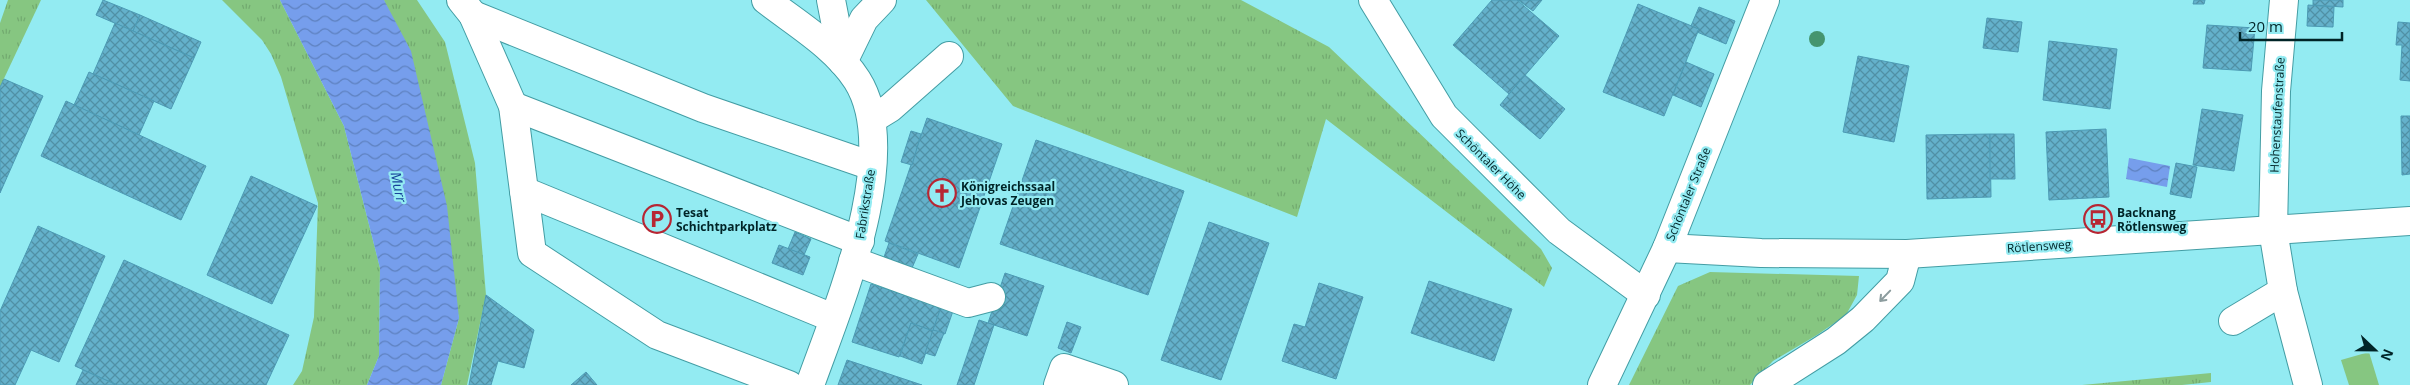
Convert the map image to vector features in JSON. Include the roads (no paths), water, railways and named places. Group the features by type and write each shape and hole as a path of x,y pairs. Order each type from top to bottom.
{"street":[{"name":"Fabrikstraße","path":"766,0 843,62 856,79 868,100 872,118 872,176 856,251 810,385"},
{"path":"831,0 843,62"},
{"path":"843,62 864,18 882,0"},
{"name":"Schöntaler Höhe","path":"1373,0 1444,116 1559,231 1646,295"},
{"name":"Schöntaler Straße","path":"1602,385 1667,248 1765,0"},
{"name":"Hohenstaufenstraße","path":"2284,0 2276,91 2273,230 2283,291 2308,385"},
{"path":"467,8 513,106 532,253 656,335 790,385"},
{"path":"467,8 703,108 872,166"},
{"path":"872,118 890,108 949,56"},
{"path":"513,106 856,251 968,303 991,297"},
{"path":"524,191 834,318"},
{"name":"Rötlensweg","path":"1667,248 1761,253 1907,254 2410,221"},
{"path":"1767,385 1836,341 1863,319 1900,281 1907,254"},
{"path":"2233,321 2283,291"},
{"path":"1058,385 1064,368 1114,385"}],"water":[{"name":"Murr","path":"280,0 384,0 411,51 447,206 459,318 441,385 367,385 379,356 380,268 344,126"},
{"path":"2129,158 2170,166 2167,187 2126,179"}],"place":[{"name":"Königreichssaal Jehovas Zeugen","path":"942,193"},
{"name":"Tesat Schichtparkplatz","path":"657,219"},
{"name":"Backnang Rötlensweg","path":"2098,219"}]}
